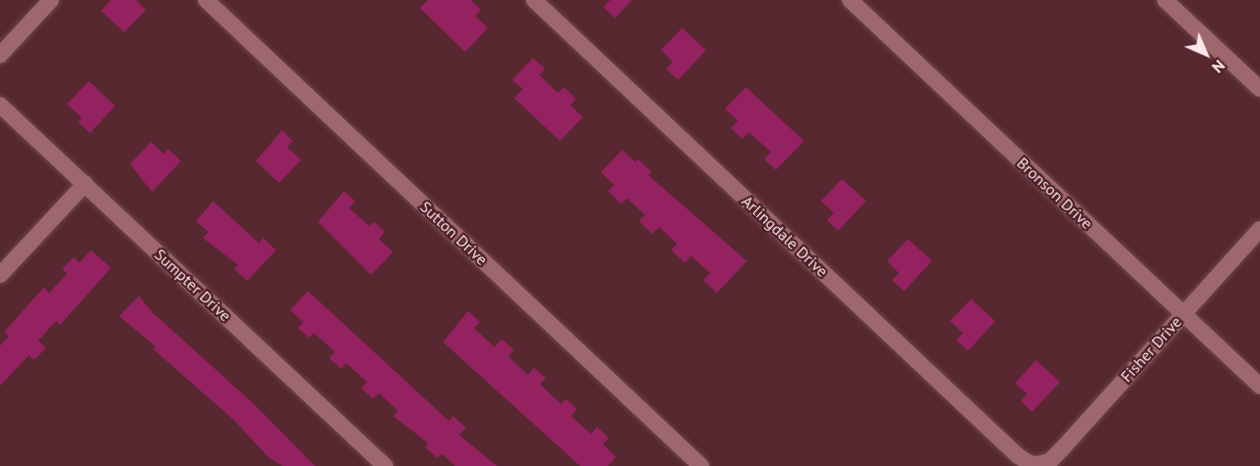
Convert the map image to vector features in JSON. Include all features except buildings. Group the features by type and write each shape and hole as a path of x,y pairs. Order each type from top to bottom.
{"street":[{"path":"0,55 51,0"},
{"name":"Sutton Drive","path":"206,0 701,466"},
{"name":"Arlingdale Drive","path":"534,0 1018,456 1039,465"},
{"name":"Bronson Drive","path":"850,0 1260,386"},
{"path":"1165,0 1260,89"},
{"name":"Sumpter Drive","path":"0,105 385,466"},
{"path":"0,275 85,184"},
{"name":"Fisher Drive","path":"1039,465 1060,450 1260,229"}]}
